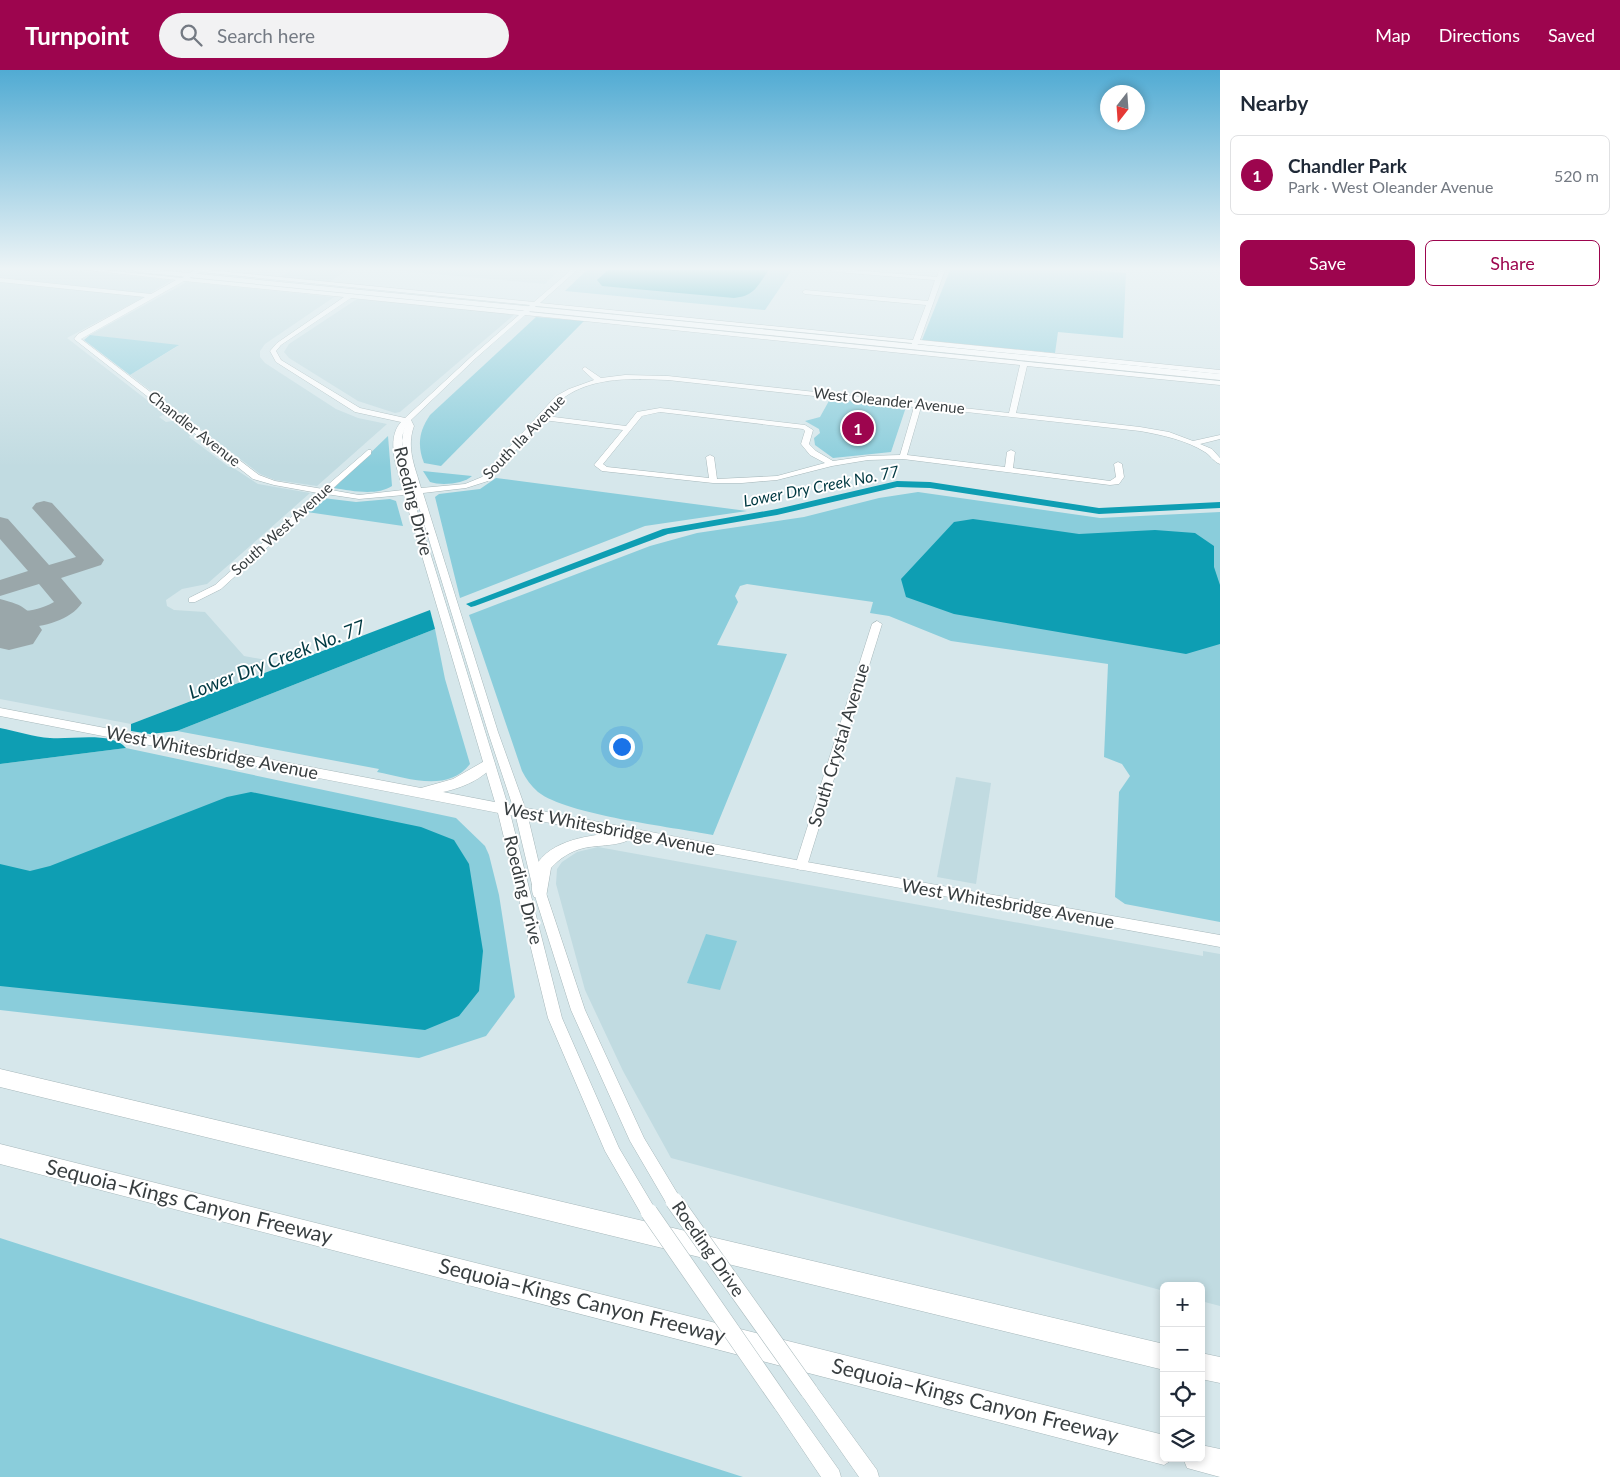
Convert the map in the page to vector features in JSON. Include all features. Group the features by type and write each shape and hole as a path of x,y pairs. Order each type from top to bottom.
{"highway":[{"path":"0,1078 1160,1356"},
{"name":"Sequoia–Kings Canyon Freeway","path":"0,1154 1160,1449"},
{"path":"1205,1367 1220,1370"},
{"path":"1205,1460 1220,1464"}],"main road":[{"path":"823,336 1220,377"},
{"name":"West Whitesbridge Avenue","path":"0,712 802,866 1220,941"},
{"path":"419,793 459,783 476,775 488,763"},
{"path":"540,893 543,868 558,853 577,844 600,839 653,838"}],"street":[{"name":"Chandler Avenue","path":"81,336 77,338 256,477 274,483 359,497 476,484"},
{"path":"291,336 279,344 273,351 273,355 278,361 351,407 377,416 408,421 499,336"},
{"path":"774,336 1220,382"},
{"path":"918,336 915,344 1220,372"},
{"path":"1012,415 1024,363"},
{"path":"586,369 599,380"},
{"name":"West Oleander Avenue","path":"599,380 650,376 918,404 1140,429 1166,434 1194,443"},
{"name":"South Ila Avenue","path":"476,484 485,478 559,398 574,387 599,380"},
{"path":"903,456 918,404"},
{"path":"832,464 808,449 805,444 809,430 805,427 660,410 640,414 598,465 605,469 713,481 777,478 832,464 868,458 903,456 1110,483 1116,482 1120,477 1118,464"},
{"path":"542,418 627,428"},
{"name":"Roeding Drive","path":"408,421 410,426 406,445 413,492 488,763 503,809 555,1018 613,1151 648,1212 832,1477"},
{"path":"1194,443 1219,437"},
{"path":"1194,443 1209,452 1220,462"},
{"name":"South West Avenue","path":"192,600 218,586 368,452"},
{"path":"1009,471 1011,452"},
{"path":"710,457 713,481"},
{"name":"Roeding Drive","path":"413,492 521,813 540,893 578,1010 638,1142 674,1202 870,1477"},
{"name":"South Crystal Avenue","path":"802,866 877,624"}],"shaded area":[{"path":"0,336 71,336 67,338 165,414 159,417 166,422 173,421 191,435 189,437 229,467 232,467 258,484 310,493 207,584 182,589 166,600 167,606 174,610 205,612 244,656 288,664 131,724 0,699"},
{"path":"89,336 96,336 179,345 130,375 84,340"},
{"path":"95,336 277,336 265,344 260,351 260,357 265,363 336,409 358,418 387,424 317,486 275,480 260,474 130,375 178,346"},
{"path":"302,336 490,336 400,412 395,413 358,401 289,358 284,352 289,344"},
{"path":"516,336 570,336 441,466 424,463 420,450 421,432 430,415"},
{"path":"924,336 1057,336 1055,353 922,340"},
{"path":"1098,336 1123,336 1123,338"},
{"path":"830,399 906,407 891,452 833,458 815,445 814,438 820,433 819,429 805,421 820,417"},
{"path":"388,436 392,486 372,492 334,488"},
{"path":"423,471 472,476 464,481 452,484 440,484 430,482"},
{"path":"496,478 747,511 645,526 460,598 435,497 439,494 480,489"},
{"path":"918,492 1100,518 1220,512 1220,922 1125,904 1115,897 1119,792 1130,776 1122,764 1104,757 1108,664 951,641 889,616 870,613 873,602 747,584 740,586 735,596 738,602 717,645 787,654 713,835 621,819 572,807 552,800 538,792 527,780 522,771 469,615 650,546 697,533 804,517 879,498"},
{"path":"323,498 356,502 390,499 396,501 403,526 307,512"},
{"path":"973,519 1079,534 1155,530 1195,533 1214,546 1214,567 1220,585 1220,644 1186,654 954,614 906,597 901,579 954,522"},
{"path":"430,610 435,629 177,731 150,734 131,731 131,724"},
{"path":"435,629 445,679 470,764 461,773 450,778 439,781 414,780 377,772 379,769 177,731"},
{"path":"0,728 44,737 101,738 120,743 126,748 0,764"},
{"path":"126,748 456,818 485,846 489,855 499,895 515,997 486,1036 419,1058 0,1010 0,764"},
{"path":"956,777 991,783 976,884 937,877"},
{"path":"251,792 421,827 454,840 469,864 483,951 479,991 459,1016 425,1030 0,986 0,864 30,871 50,866 227,797"},
{"path":"598,847 1203,956 1203,951 1220,954 1220,1306 1205,1302 1205,1282 1160,1282 1160,1290 671,1158 623,1071 585,990 556,884 557,869 562,862 577,852"},
{"path":"706,934 737,941 720,990 687,983"},
{"path":"0,1238 743,1477 0,1477"}],"waterway":[{"name":"Lower Dry Creek No. 77","path":"471,604 666,531 777,512 897,484 930,485 1099,511 1220,505"}],"taxiway":[{"path":"44,508 92,560 44,575"},
{"path":"0,524 44,575"},
{"path":"0,588 44,575"},
{"path":"0,616 15,620 36,618 64,608 69,603 44,575"}],"runway":[{"path":"0,619 9,630"}],"place":[{"name":"Chandler Park","path":"858,428"}]}
